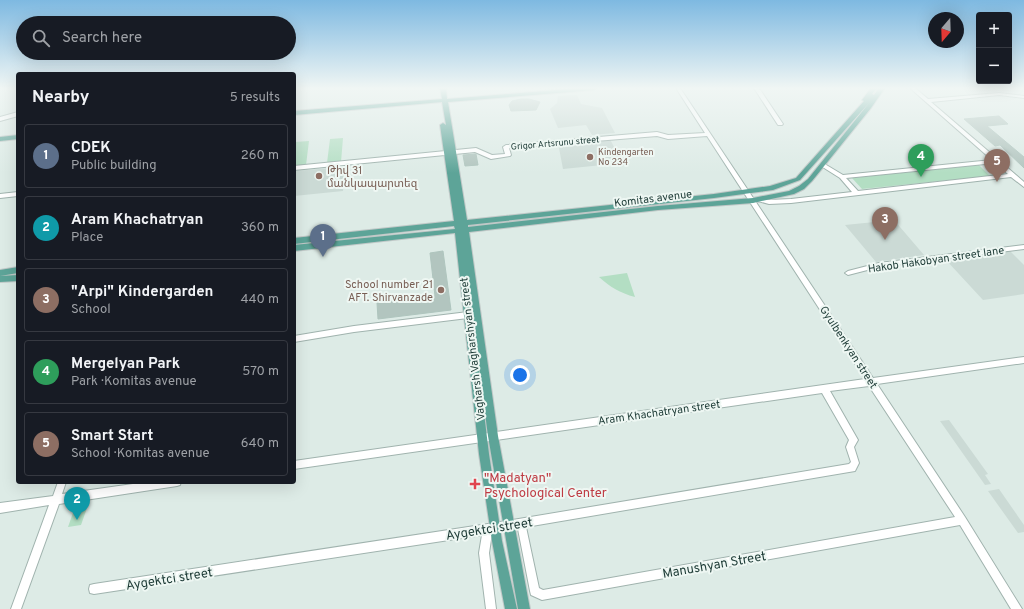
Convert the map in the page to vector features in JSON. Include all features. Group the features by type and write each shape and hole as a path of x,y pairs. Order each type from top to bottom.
{"main road":[{"name":"Vagharsh Vagharshyan street","path":"444,116 493,436 524,609"},
{"name":"Komitas avenue","path":"296,248 745,192 782,186 802,176 852,116"},
{"path":"760,200 792,193 802,188 823,165 862,116"},
{"path":"0,134 16,132"},
{"path":"0,139 16,137"},
{"name":"Komitas avenue","path":"296,241 461,227 560,221 679,206 760,200"},
{"name":"Vagharsh Vagharshyan street","path":"461,227 468,315 492,528 511,609"},
{"path":"0,272 16,270"},
{"path":"0,279 16,278"}],"street":[{"name":"Gyulbenkyan street","path":"697,116 962,520 1017,609"},
{"path":"774,116 780,124"},
{"path":"945,116 1024,185"},
{"name":"Grigor Artsrunu street","path":"296,168 476,150 491,157 508,155 506,147 657,134 668,137 708,134"},
{"path":"842,177 997,161"},
{"path":"823,165 842,177 856,193"},
{"name":"Komitas avenue","path":"760,200 781,202 1013,175"},
{"path":"0,196 16,194"},
{"name":"Hakob Hakobyan street lane","path":"848,273 879,265 1024,247"},
{"path":"296,339 354,329 468,315"},
{"name":"Aram Khachatryan street","path":"296,465 1024,360"},
{"name":"Aygektci street","path":"94,589 492,528 852,468 855,463 850,447 854,440 824,389"},
{"path":"16,609 61,484"},
{"path":"0,508 164,484"},
{"name":"Manushyan Street","path":"521,523 535,591 542,595 962,520"},
{"path":"490,609 484,553 492,528"}],"shaded area":[{"path":"553,116 606,116 615,133 592,135 586,125 558,128"},
{"name":"Kindengarten No 234","path":"610,139 622,163 563,169 558,143"},
{"name":"Թիվ 31 մանկապարտեզ","path":"345,167 343,191 296,196 296,171"},
{"path":"894,220 924,255 876,262 845,225"},
{"path":"1010,251 1024,265 1024,294 983,300 946,260"},
{"path":"949,420 988,474 985,475 991,484 985,485 940,421"},
{"path":"999,489 1024,525 1024,532 1018,533 988,491"}],"green space":[{"path":"343,138 341,162 327,163 330,139"},
{"path":"309,141 306,165 296,166 296,142"},
{"path":"979,165 990,176 862,189 852,178"},
{"path":"627,273 635,297 625,294 607,284 599,277"},
{"path":"87,508 81,525 68,527 74,510"}],"building":[{"path":"999,116 1008,124 987,126 1024,157 1024,168 1000,145 995,146 964,119"},
{"path":"476,154 478,165 465,166 463,155"},
{"path":"443,251 451,310 378,319 377,303 435,296 430,253"}],"place":[{"name":"Kindengarten No 234","path":"590,157"},
{"name":"Թիվ 31 մանկապարտեզ","path":"319,176"},
{"name":"Mergelyan Park","path":"921,177"},
{"name":"Smart Start","path":"997,182"},
{"name":"\"Arpi\" Kindergarden","path":"885,240"},
{"name":"CDEK","path":"323,257"},
{"name":"School number 21 AFT. Shirvanzade","path":"441,290"},
{"name":"\"Madatyan\" Psychological Center","path":"475,484"},
{"name":"Aram Khachatryan","path":"77,520"}]}
